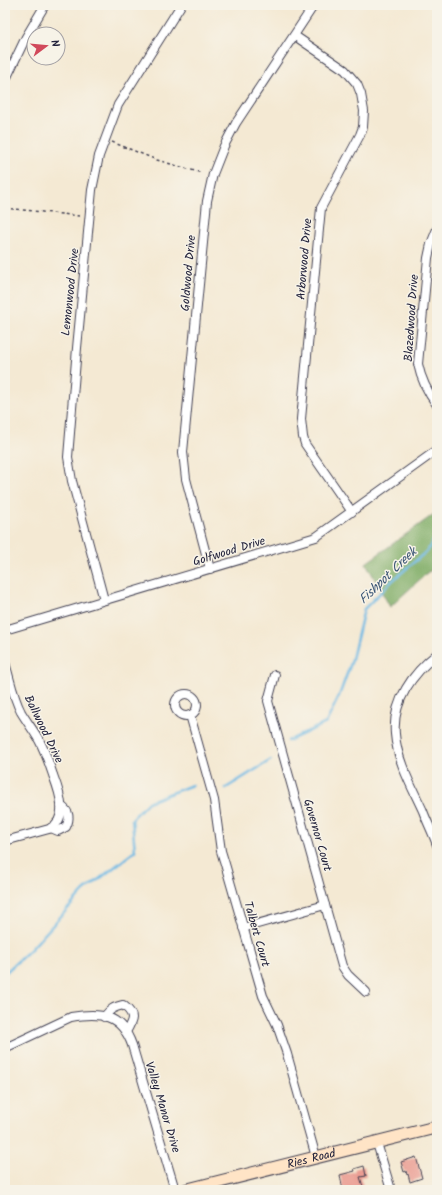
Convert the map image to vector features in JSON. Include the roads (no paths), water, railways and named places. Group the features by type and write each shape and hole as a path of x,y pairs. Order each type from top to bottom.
{"street":[{"path":"5,81 19,51 45,5"},
{"name":"Lemonwood Drive","path":"104,600 72,481 68,457 76,348 92,190 99,156 118,106 182,5"},
{"name":"Goldwood Drive","path":"210,569 186,479 183,452 207,201 212,174 236,123 295,36 314,5"},
{"name":"Arborwood Drive","path":"295,36 345,70 357,84 363,103 363,123 360,135 321,208 301,419 305,444 352,512"},
{"name":"Blazedwood Drive","path":"437,229 431,244 428,258 418,364 426,386 437,405"},
{"name":"Golfwood Drive","path":"5,630 316,537 437,450"},
{"path":"437,654 421,668 404,691 396,719 395,734 405,772 437,845"},
{"name":"Ballwood Drive","path":"5,662 16,701 21,712 39,740 48,760 57,786 61,806 61,815 55,826 5,841"},
{"name":"Governor Court","path":"275,675 268,701 342,966 348,975 366,992"},
{"name":"Talbert Court","path":"190,715 214,800 221,851 263,996 277,1025 287,1054 316,1157"},
{"path":"243,928 325,905"},
{"path":"104,1017 109,1010 124,1005 133,1016 132,1022 126,1032"},
{"name":"Valley Manor Drive","path":"5,1048 70,1017 81,1015 109,1017 120,1024 126,1032 132,1045 175,1190"},
{"name":"Ries Road","path":"186,1190 437,1127"},
{"path":"376,1143 391,1190"}],"waterway":[{"name":"Fishpot Creek","path":"288,741 326,723 339,696 351,663 364,609 392,581 428,550 437,535"},
{"path":"226,788 271,760"},
{"path":"5,973 30,950 84,891 135,851 132,819 148,802 192,785"}]}
